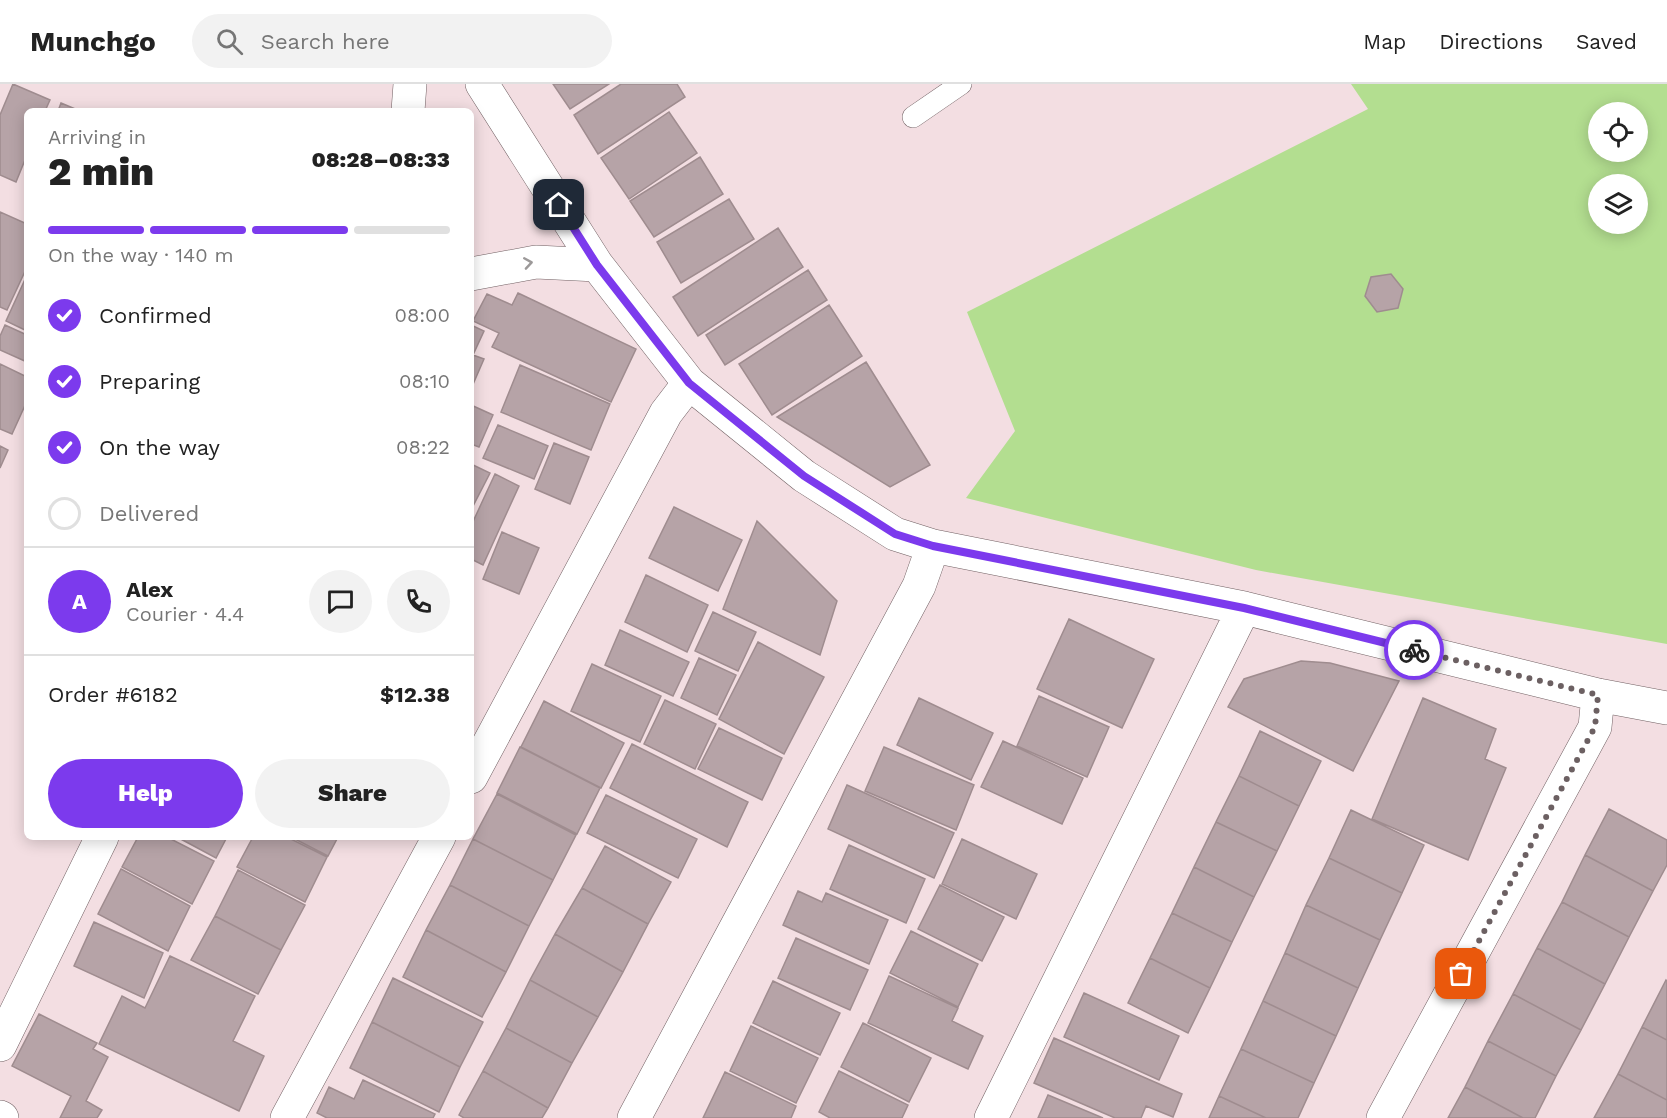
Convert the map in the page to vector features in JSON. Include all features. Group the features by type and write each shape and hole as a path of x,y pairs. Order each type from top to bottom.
{"street":[{"path":"408,108 410,84"},
{"path":"482,84 597,265 689,383 804,476 895,534 933,546 1244,608 1598,695 1667,708"},
{"path":"474,273 536,262 597,265"},
{"path":"474,771 666,413 689,383"},
{"path":"634,1118 919,586 933,546"},
{"path":"992,1118 1244,608"},
{"path":"1383,1118 1595,727 1598,695"},
{"path":"0,1045 101,840"},
{"path":"287,1118 437,840"}],"lane":[{"path":"913,117 961,84"}],"green space":[{"path":"1351,84 1667,84 1667,644 1256,570 966,498 1015,431 967,312 1368,109"}],"building":[{"path":"13,84 50,100 46,108 24,108 24,162 16,182 0,175 0,115"},
{"path":"553,84 609,84 570,109"},
{"path":"621,84 677,84 685,97 598,154 574,115"},
{"path":"61,103 73,108 59,108"},
{"path":"669,112 697,153 629,199 601,158"},
{"path":"700,157 723,194 654,237 630,201"},
{"path":"729,199 754,239 681,283 657,242"},
{"path":"0,212 24,223 24,273 7,310 0,307"},
{"path":"778,228 803,267 698,336 673,297"},
{"path":"808,270 827,300 725,365 706,335"},
{"path":"1391,274 1403,289 1398,308 1377,312 1365,296 1371,277"},
{"path":"24,282 24,330 6,321"},
{"path":"518,293 636,349 611,402 492,347 499,333 474,321 474,319 487,294 512,305"},
{"path":"829,305 862,356 772,415 739,364"},
{"path":"5,325 24,334 24,361 0,350 0,336"},
{"path":"474,326 484,331 474,353"},
{"path":"474,355 484,359 474,382"},
{"path":"866,362 930,465 890,487 777,417"},
{"path":"0,364 24,376 24,408 12,434 0,429"},
{"path":"520,365 610,404 591,450 501,412"},
{"path":"474,406 493,415 479,447 474,445"},
{"path":"498,425 548,446 534,479 483,458"},
{"path":"554,443 589,457 570,504 535,489"},
{"path":"0,446 8,450 0,468"},
{"path":"474,465 490,473 474,504"},
{"path":"495,474 519,486 483,565 474,560 474,520"},
{"path":"674,507 742,540 718,591 649,558"},
{"path":"757,521 837,601 820,655 723,609"},
{"path":"502,532 539,548 519,594 483,579"},
{"path":"646,575 708,605 687,652 625,622"},
{"path":"713,612 756,632 738,671 695,651"},
{"path":"1069,619 1154,659 1122,728 1037,689"},
{"path":"620,630 689,662 673,696 605,665"},
{"path":"758,642 824,677 784,754 719,719"},
{"path":"699,658 736,675 717,715 681,698"},
{"path":"1301,661 1330,663 1399,681 1353,771 1228,707 1244,679"},
{"path":"592,664 661,696 640,742 571,711"},
{"path":"1039,696 1109,727 1087,777 1017,746"},
{"path":"919,698 993,733 971,780 897,745"},
{"path":"1423,698 1496,729 1485,759 1506,768 1468,860 1372,819"},
{"path":"665,700 716,724 695,769 644,744"},
{"path":"544,701 624,743 601,788 521,747"},
{"path":"719,728 782,758 762,800 698,769"},
{"path":"1260,731 1321,761 1299,806 1239,776"},
{"path":"1003,741 1083,778 1062,824 981,787"},
{"path":"632,744 748,802 727,847 610,788"},
{"path":"520,747 600,788 577,834 497,793"},
{"path":"884,747 974,785 956,830 865,791"},
{"path":"1239,776 1299,806 1277,851 1216,822"},
{"path":"847,785 954,833 934,878 828,829"},
{"path":"497,794 576,835 553,880 474,840"},
{"path":"606,795 697,839 678,878 587,833"},
{"path":"1609,809 1667,840 1667,865 1653,891 1585,855"},
{"path":"1351,810 1424,845 1402,893 1329,858"},
{"path":"1216,822 1277,851 1254,897 1194,867"},
{"path":"962,839 1037,874 1016,919 942,884"},
{"path":"136,840 173,840 214,861 192,904 122,867"},
{"path":"183,840 225,840 216,858"},
{"path":"251,840 293,840 327,857 305,902 237,867"},
{"path":"297,840 336,840 328,856"},
{"path":"474,840 553,880 529,926 450,885"},
{"path":"849,845 925,879 906,923 830,889"},
{"path":"605,846 671,882 648,924 582,888"},
{"path":"1585,855 1653,891 1629,937 1562,902"},
{"path":"1329,858 1402,893 1380,940 1306,905"},
{"path":"1194,867 1254,897 1232,942 1172,913"},
{"path":"121,869 190,906 168,951 98,914"},
{"path":"238,870 305,905 281,950 215,916"},
{"path":"450,885 529,926 506,972 426,930"},
{"path":"940,885 1004,917 982,961 918,929"},
{"path":"582,888 648,924 623,972 555,934"},
{"path":"798,891 822,902 826,893 888,920 869,964 783,925"},
{"path":"1562,902 1629,937 1605,984 1537,948"},
{"path":"1306,905 1380,940 1358,988 1285,953"},
{"path":"1172,913 1232,942 1210,988 1150,958"},
{"path":"215,916 281,950 258,994 191,960"},
{"path":"94,922 163,953 144,998 74,966"},
{"path":"426,930 506,972 482,1017 403,977"},
{"path":"911,931 978,964 958,1007 890,973"},
{"path":"555,934 623,972 598,1017 530,980"},
{"path":"796,938 868,970 850,1010 778,978"},
{"path":"1537,948 1605,984 1581,1030 1513,994"},
{"path":"1285,953 1358,988 1336,1036 1263,1001"},
{"path":"170,956 255,996 233,1041 264,1056 239,1111 99,1044 122,996 145,1008"},
{"path":"1150,958 1210,988 1188,1033 1128,1003"},
{"path":"889,976 958,1008 952,1021 983,1036 968,1069 868,1023"},
{"path":"393,978 483,1022 460,1067 372,1022"},
{"path":"530,980 598,1017 572,1063 506,1028"},
{"path":"773,981 840,1013 820,1055 753,1023"},
{"path":"1667,981 1667,1040 1642,1027"},
{"path":"1084,993 1179,1036 1159,1080 1064,1037"},
{"path":"1513,994 1581,1030 1556,1076 1488,1041"},
{"path":"1263,1001 1336,1036 1314,1083 1241,1049"},
{"path":"39,1014 97,1043 93,1049 108,1057 86,1101 102,1110 97,1118 60,1118 71,1096 12,1066"},
{"path":"372,1022 460,1067 439,1112 350,1068"},
{"path":"863,1023 931,1058 909,1102 841,1067"},
{"path":"751,1026 818,1058 796,1103 730,1071"},
{"path":"1642,1027 1667,1040 1667,1100 1618,1074"},
{"path":"506,1028 572,1063 548,1108 483,1071"},
{"path":"1054,1038 1182,1094 1173,1117 1146,1106 1141,1118 1115,1118 1034,1083"},
{"path":"1488,1041 1556,1076 1535,1118 1523,1118 1465,1087"},
{"path":"1241,1049 1314,1083 1298,1118 1266,1118 1219,1096"},
{"path":"483,1071 548,1108 542,1118 464,1118 459,1115"},
{"path":"839,1071 908,1105 902,1118 830,1118 819,1112"},
{"path":"725,1072 796,1106 791,1118 703,1118"},
{"path":"1618,1074 1667,1100 1667,1118 1594,1118"},
{"path":"363,1080 435,1114 433,1118 327,1118 317,1113 329,1087 354,1099"},
{"path":"1465,1087 1523,1118 1448,1118"},
{"path":"1048,1095 1103,1118 1038,1118"},
{"path":"1219,1096 1266,1118 1209,1118"}],"way so far":[{"path":"1414,650 1598,695 1595,727 1461,974"}],"route":[{"path":"559,205 597,265 689,383 804,476 895,534 933,546 1244,608 1414,650"}]}
